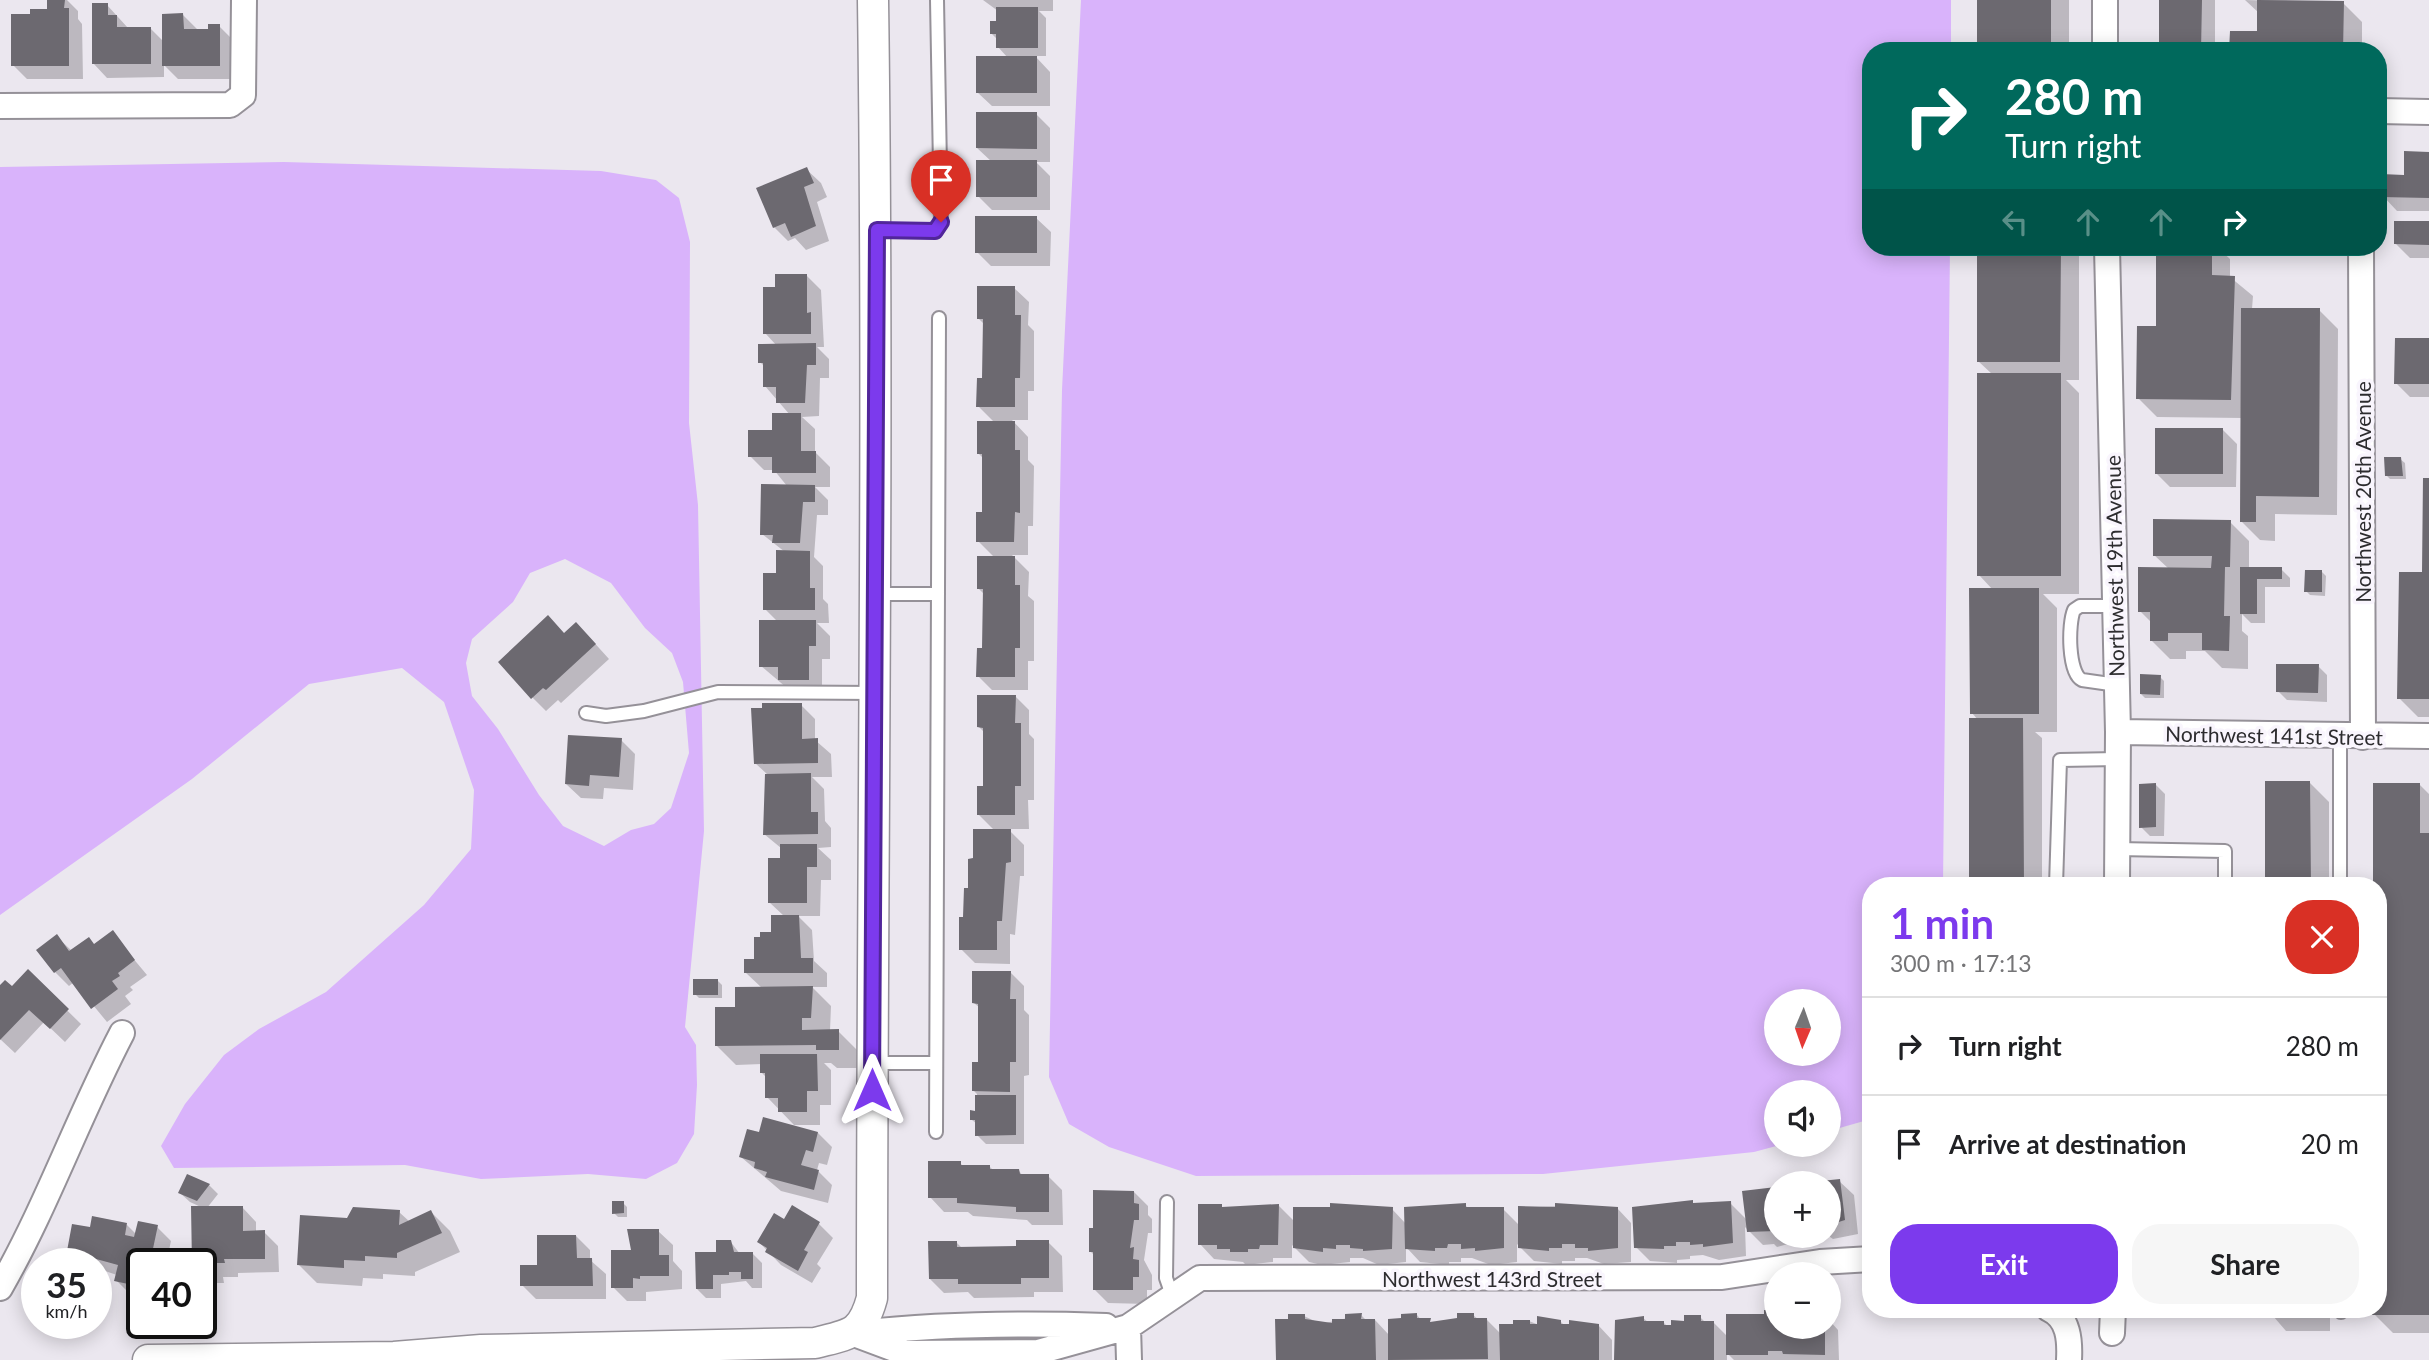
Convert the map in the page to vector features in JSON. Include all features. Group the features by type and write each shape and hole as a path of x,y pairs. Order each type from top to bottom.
{"street":[{"path":"0,106 230,105 243,95 244,0"},
{"path":"854,1334 867,1317 872,1298 872,891 877,693 877,230 873,0"},
{"path":"2105,0 2105,42"},
{"path":"2387,111 2429,112"},
{"name":"Northwest 19th Avenue","path":"2107,256 2118,733 2117,877"},
{"name":"Northwest 20th Avenue","path":"2352,736 2361,256"},
{"name":"Northwest 141st Street","path":"2118,733 2429,736"},
{"path":"0,1288 19,1254 122,1033"},
{"name":"Northwest 143rd Street","path":"1128,1327 1200,1278 1721,1277 1820,1262 1862,1260"},
{"path":"2061,1318 2070,1338 2069,1360"},
{"path":"148,1360 723,1352 815,1343 854,1334 911,1327 1043,1324 1128,1327 1129,1360"}],"lane":[{"path":"877,230 935,231 941,222 937,0"},
{"path":"936,1132 939,318"},
{"path":"876,594 938,594"},
{"path":"2115,606 2080,606 2074,610 2071,618 2072,668 2082,680 2117,685"},
{"path":"586,713 606,716 644,711 718,692 877,693"},
{"path":"2341,877 2352,736"},
{"path":"2056,877 2060,760 2118,759"},
{"path":"2117,849 2225,851 2225,877"},
{"path":"872,1063 936,1063"},
{"path":"1167,1202 1166,1278 1174,1298"}],"shaded area":[{"path":"1081,0 1951,0 1951,42 1862,42 1862,256 1950,256 1943,877 1862,877 1862,1122 1841,1128 1841,1080 1764,1080 1764,1149 1754,1152 1543,1174 1196,1176 1109,1147 1069,1124 1049,1077 1062,390"},
{"path":"284,162 601,171 656,180 679,198 690,242 689,423 698,505 704,831 685,1027 696,1045 694,1134 677,1163 646,1179 588,1174 481,1179 405,1165 174,1168 161,1146 185,1104 224,1055 259,1029 326,992 424,905 471,849 474,790 444,702 402,668 309,684 192,779 0,915 0,167","holes":["565,559 611,583 645,628 672,653 683,682 689,753 671,808 654,824 631,830 604,846 563,826 539,795 498,729 472,696 466,663 472,639 513,602 530,573"]}],"building":[{"path":"47,0 65,0 64,8 69,8 69,66 11,66 11,14 30,14 30,9 47,9"},
{"path":"1977,0 2051,0 2051,42 1977,42"},
{"path":"2159,0 2202,0 2201,42 2159,42"},
{"path":"2257,0 2344,1 2343,42 2229,42 2230,31 2257,31"},
{"path":"92,3 108,3 108,15 117,15 117,27 151,27 151,64 92,64"},
{"path":"996,7 1038,7 1038,48 996,48 996,34 990,34 990,21 996,21"},
{"path":"183,13 184,29 208,29 208,24 220,24 220,66 162,66 162,14"},
{"path":"976,56 1037,56 1037,93 976,93"},
{"path":"976,112 1037,112 1037,149 976,148"},
{"path":"2404,151 2429,152 2429,198 2387,197 2387,174 2404,175"},
{"path":"976,160 1037,160 1037,197 976,197"},
{"path":"807,167 814,183 804,187 816,226 791,237 785,223 773,228 756,188"},
{"path":"975,216 1037,216 1037,253 975,253"},
{"path":"2394,221 2429,221 2429,245 2394,244"},
{"path":"1977,256 2061,256 2060,362 1977,362"},
{"path":"2156,256 2212,256 2212,275 2235,276 2231,400 2136,399 2137,326 2156,326"},
{"path":"775,274 807,274 807,313 811,312 811,334 763,334 763,287 775,287"},
{"path":"977,286 1015,286 1015,315 1021,315 1020,378 1015,378 1015,407 976,407 977,378 982,378 983,319 977,319"},
{"path":"2241,308 2320,308 2319,497 2256,496 2256,522 2240,522"},
{"path":"2395,338 2429,338 2429,384 2394,384"},
{"path":"816,343 816,365 807,365 805,403 776,403 776,387 763,387 763,363 758,363 758,344"},
{"path":"1977,373 2061,373 2061,576 1977,576"},
{"path":"772,413 801,413 801,451 816,451 816,473 772,473 772,457 748,457 748,430 772,430"},
{"path":"977,421 1015,421 1015,450 1020,450 1020,513 1015,512 1014,542 976,542 976,512 982,512 982,454 977,454"},
{"path":"2155,428 2223,428 2223,474 2155,474"},
{"path":"2384,457 2401,457 2403,476 2385,476"},
{"path":"2423,478 2429,478 2429,699 2397,699 2399,572 2422,572"},
{"path":"761,484 815,485 815,502 803,502 800,543 772,543 773,535 760,535"},
{"path":"2153,519 2231,520 2230,567 2225,567 2224,616 2230,616 2229,651 2202,650 2202,633 2168,633 2168,641 2150,641 2150,612 2138,612 2138,567 2211,568 2212,556 2153,556"},
{"path":"776,550 810,551 810,588 815,588 815,610 763,610 763,573 776,573"},
{"path":"977,556 1015,556 1015,585 1020,585 1020,648 1015,648 1015,677 976,677 977,648 982,648 983,589 977,589"},
{"path":"2240,567 2282,567 2282,579 2257,579 2257,614 2240,614"},
{"path":"2305,570 2322,570 2322,592 2304,592"},
{"path":"1969,588 2039,588 2039,714 1970,714"},
{"path":"548,615 564,633 576,622 596,644 546,690 543,688 531,699 498,662"},
{"path":"759,620 816,620 816,646 809,646 809,680 778,680 778,667 759,667"},
{"path":"2276,664 2319,664 2318,693 2276,692"},
{"path":"2140,674 2161,675 2160,695 2140,694"},
{"path":"977,695 1016,695 1015,723 1021,723 1021,786 1015,786 1015,815 977,815 977,786 983,786 983,728 977,727"},
{"path":"762,703 802,703 802,739 818,738 818,763 754,764 751,708 762,708"},
{"path":"1969,718 2023,718 2024,877 1969,877"},
{"path":"568,735 622,738 619,777 590,775 589,786 565,784"},
{"path":"811,773 811,812 818,812 818,834 763,835 765,774"},
{"path":"2265,781 2310,781 2311,877 2265,877"},
{"path":"2156,783 2156,827 2139,828 2139,784"},
{"path":"2373,783 2420,783 2420,833 2429,833 2429,1315 2387,1315 2387,877 2373,877"},
{"path":"973,829 1011,829 1011,862 1006,863 1002,921 997,921 997,950 959,950 959,917 963,917 964,888 968,888 968,859 973,858"},
{"path":"780,844 817,844 817,867 807,867 807,903 768,903 768,858 780,858"},
{"path":"771,915 799,915 801,958 813,958 813,973 744,973 744,959 754,959 754,937 760,937 760,932 771,932"},
{"path":"113,930 135,960 112,981 118,989 91,1009 61,968 54,973 36,950 57,934 69,951 89,937 94,944"},
{"path":"28,969 69,1009 50,1029 29,1010 0,1040 0,985 5,980 12,986"},
{"path":"972,971 1011,971 1010,999 1016,999 1016,1062 1010,1062 1010,1092 972,1091 972,1062 978,1062 978,1004 972,1003"},
{"path":"693,979 718,979 718,995 693,995"},
{"path":"813,986 811,1018 802,1018 802,1030 839,1029 839,1050 816,1050 816,1045 715,1046 715,1007 735,1007 735,987"},
{"path":"760,1054 817,1054 818,1091 807,1091 807,1112 778,1112 778,1098 765,1098 765,1073 760,1073"},
{"path":"975,1095 1016,1095 1016,1135 975,1136 975,1120 970,1120 970,1110 975,1111"},
{"path":"763,1117 818,1132 813,1152 806,1150 801,1165 819,1170 814,1190 765,1177 767,1172 754,1168 755,1162 739,1157 747,1129 759,1132"},
{"path":"928,1161 961,1161 961,1165 990,1165 990,1169 1019,1169 1020,1174 1049,1174 1049,1212 1016,1212 1016,1207 957,1203 957,1198 928,1198"},
{"path":"187,1174 210,1184 197,1201 178,1193"},
{"path":"1841,1187 1845,1220 1841,1221"},
{"path":"1764,1188 1764,1231 1747,1232 1742,1191"},
{"path":"1093,1190 1134,1191 1134,1203 1139,1204 1139,1220 1134,1220 1130,1248 1134,1247 1133,1259 1139,1260 1139,1277 1133,1277 1133,1290 1093,1290 1093,1252 1089,1252 1089,1228 1093,1228"},
{"path":"1693,1200 1693,1203 1731,1201 1733,1243 1703,1247 1703,1244 1676,1242 1676,1246 1664,1246 1664,1249 1634,1248 1632,1207"},
{"path":"612,1201 624,1201 624,1213 612,1214"},
{"path":"1330,1203 1393,1207 1392,1249 1363,1251 1350,1248 1350,1245 1336,1245 1336,1249 1323,1248 1323,1252 1293,1248 1293,1207 1330,1207"},
{"path":"1466,1203 1466,1207 1504,1207 1504,1248 1475,1251 1475,1248 1461,1249 1461,1244 1448,1244 1447,1248 1435,1248 1435,1251 1405,1249 1404,1207"},
{"path":"1555,1203 1618,1207 1618,1248 1588,1251 1588,1248 1575,1248 1575,1244 1562,1244 1562,1248 1549,1248 1549,1251 1518,1248 1518,1206 1555,1207"},
{"path":"1198,1204 1222,1204 1222,1207 1279,1204 1278,1245 1260,1245 1259,1249 1248,1249 1248,1252 1230,1252 1230,1249 1217,1249 1217,1245 1198,1245"},
{"path":"792,1205 820,1222 804,1250 808,1252 798,1271 765,1252 767,1248 757,1242 774,1213 784,1219"},
{"path":"191,1206 243,1206 243,1231 265,1230 265,1259 224,1259 225,1263 217,1263 217,1248 192,1248"},
{"path":"353,1207 400,1210 399,1225 431,1210 442,1233 397,1253 397,1258 365,1256 365,1261 344,1260 344,1268 297,1265 300,1215 347,1218"},
{"path":"92,1216 127,1223 125,1235 134,1237 138,1221 158,1225 153,1248 126,1248 126,1284 114,1281 118,1265 112,1263 112,1248 68,1248 72,1224 90,1227"},
{"path":"627,1229 659,1229 659,1255 669,1255 669,1276 640,1276 640,1279 633,1278 633,1288 611,1288 611,1250 631,1250"},
{"path":"537,1235 576,1235 577,1258 592,1258 593,1286 520,1286 520,1265 537,1265"},
{"path":"716,1240 731,1240 734,1252 753,1252 753,1279 741,1279 741,1272 729,1272 729,1275 713,1275 713,1289 696,1289 695,1252 716,1252"},
{"path":"1016,1240 1049,1240 1049,1278 1021,1278 1021,1284 958,1284 958,1279 929,1279 928,1241 957,1241 957,1247 1016,1246"},
{"path":"1362,1313 1361,1319 1375,1319 1376,1360 1276,1360 1275,1319 1288,1319 1288,1314 1305,1314 1305,1319 1332,1323 1332,1319 1345,1319 1345,1314"},
{"path":"1417,1313 1417,1318 1431,1318 1430,1322 1457,1318 1457,1313 1474,1313 1474,1318 1487,1318 1488,1359 1388,1360 1388,1319 1401,1318 1401,1314"},
{"path":"1726,1314 1764,1314 1764,1339 1825,1339 1825,1355 1768,1351 1768,1355 1726,1355"},
{"path":"1684,1315 1701,1315 1701,1321 1714,1321 1714,1360 1614,1360 1615,1320 1644,1316 1644,1321 1664,1321 1664,1325 1671,1325 1671,1320 1684,1321"},
{"path":"1537,1316 1561,1320 1561,1324 1569,1324 1569,1320 1599,1324 1599,1360 1500,1360 1499,1324 1513,1324 1513,1320 1530,1320 1530,1324 1537,1324"}],"route":[{"path":"872,1090 872,891 877,693 877,230 935,231 941,222"}]}
